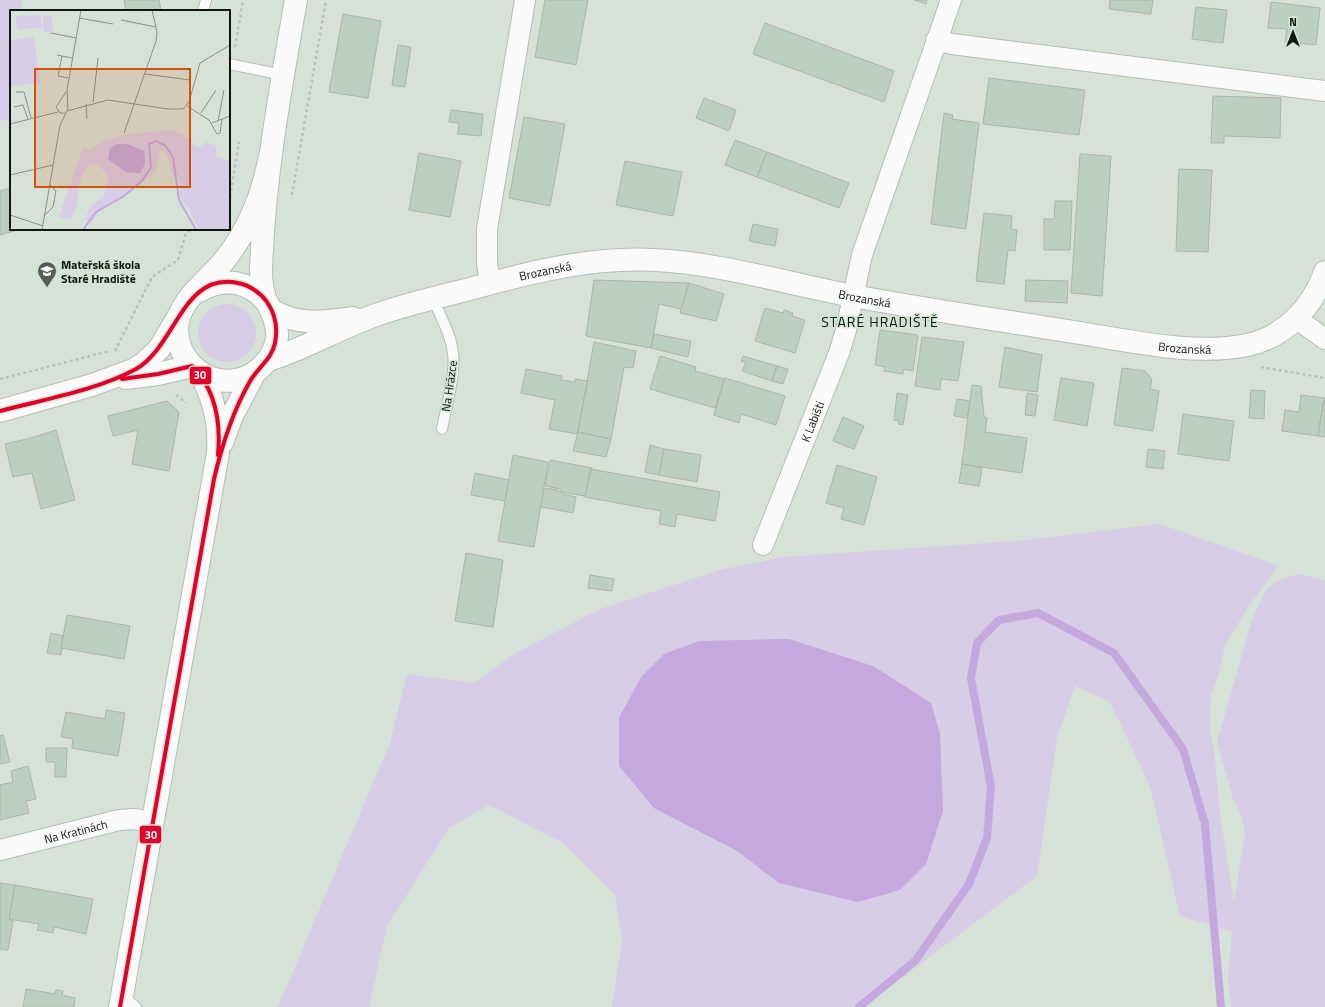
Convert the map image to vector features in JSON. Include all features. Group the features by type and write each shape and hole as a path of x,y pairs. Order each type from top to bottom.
{"street":[{"path":"214,479 222,444 232,416 275,345 277,337 276,324 271,307 263,289 261,273 264,201 296,0"},
{"path":"490,283 487,263 487,229 525,0"},
{"name":"K Labišti","path":"763,545 839,352 862,255 951,0"},
{"path":"936,40 952,44 1325,91"},
{"path":"0,410 92,385 121,375 144,364 159,349 187,303 228,257 246,228 262,194 270,156"},
{"name":"Brozanská","path":"261,366 376,315 433,298 490,283 578,264 621,260 652,259 690,263 853,296 1141,343 1206,348 1248,345 1268,339 1297,318 1311,302 1325,272"},
{"path":"126,1003 153,822 219,446 218,424 212,398 196,369 185,358 178,338 178,328 187,303 206,286 226,282 236,282 254,290 271,307"},
{"name":"Brozanská","path":"271,307 283,316 301,322 338,320 376,315"},
{"path":"1297,318 1325,339"},
{"path":"92,385 196,369 215,379 232,381 240,379 261,366"},
{"name":"Na Kratinách","path":"0,850 119,820 134,819 153,822"}],"lane":[{"path":"203,10 206,0"},
{"path":"230,64 283,75"},
{"name":"Na Hrázce","path":"433,298 452,345 454,355 442,429"}],"path":[{"path":"230,64 243,0"},
{"path":"230,197 239,142"},
{"path":"121,375 115,350 152,277 178,260 186,233 191,230"},
{"path":"0,379 115,350"},
{"path":"1259,367 1325,378"},
{"path":"173,392 191,407"}],"shaded area":[{"path":"0,0 21,0 22,10 10,10 10,119 0,121"},
{"path":"221,304 233,304 243,308 252,317 256,327 256,339 248,354 233,362 221,362 211,358 202,349 198,339 198,327 202,317 211,308"},
{"path":"1160,524 1278,566 1247,609 1224,647 1220,670 1211,696 1210,732 1214,750 1220,815 1234,903 1245,833 1242,817 1233,799 1217,742 1252,620 1265,591 1277,581 1298,574 1325,580 1325,1007 1231,1007 1228,976 1232,931 1180,916 1150,786 1110,702 1075,686 1057,738 1037,876 863,1007 612,1007 622,940 615,895 563,843 489,805 449,828 387,926 369,1007 278,1007 390,743 407,674 474,683 516,653 600,609 720,570 783,557 1017,541"},
{"path":"789,639 873,666 931,703 940,734 943,811 926,864 900,890 858,902 779,883 737,851 654,808 619,766 619,718 641,677 664,654 699,641"}],"building":[{"path":"124,0 159,0 161,10 126,10"},
{"path":"545,0 588,0 576,65 535,57"},
{"path":"914,0 927,0 926,4"},
{"path":"1110,0 1153,0 1151,14 1109,9"},
{"path":"1271,2 1320,8 1316,45 1285,42 1287,29 1268,28"},
{"path":"1196,7 1227,10 1223,43 1192,39"},
{"path":"343,14 381,21 368,98 329,92"},
{"path":"765,23 894,71 884,102 753,54"},
{"path":"398,45 411,47 405,87 392,85"},
{"path":"989,78 1085,90 1079,135 983,124"},
{"path":"1213,96 1281,98 1280,138 1224,136 1224,143 1211,143"},
{"path":"704,98 736,110 729,131 696,118"},
{"path":"451,110 483,114 481,136 458,134 459,123 449,122"},
{"path":"944,113 953,115 952,119 979,123 966,229 931,224"},
{"path":"524,117 565,124 550,206 509,198"},
{"path":"735,140 767,152 757,177 725,165"},
{"path":"767,152 849,183 839,208 757,177"},
{"path":"419,153 461,161 450,217 409,210"},
{"path":"1080,154 1111,156 1102,296 1071,293"},
{"path":"625,161 682,172 673,216 616,205"},
{"path":"1179,169 1212,170 1208,252 1176,251"},
{"path":"10,188 10,230 18,230 0,235 0,191"},
{"path":"1055,201 1072,201 1070,250 1044,250 1044,219 1054,219"},
{"path":"984,213 1012,216 1011,229 1017,230 1015,251 1008,250 1004,284 976,281"},
{"path":"753,224 778,229 775,246 749,241"},
{"path":"594,280 689,283 681,309 659,304 651,348 586,336"},
{"path":"1026,280 1068,281 1067,303 1025,301"},
{"path":"689,283 724,294 716,321 680,313"},
{"path":"765,308 783,313 784,310 793,313 792,316 805,320 795,353 755,341"},
{"path":"880,330 918,335 913,371 904,369 903,374 884,371 885,367 875,365"},
{"path":"654,334 691,341 688,357 651,348"},
{"path":"922,337 964,342 958,381 941,379 940,390 915,386"},
{"path":"594,342 636,351 633,368 624,367 611,439 578,432"},
{"path":"1005,347 1042,355 1037,392 999,387"},
{"path":"660,356 696,367 695,371 724,379 715,408 650,389"},
{"path":"743,356 777,366 772,381 742,371 746,362 741,361"},
{"path":"777,366 788,369 783,384 772,381"},
{"path":"1122,368 1145,371 1152,379 1150,389 1159,391 1153,431 1114,425"},
{"path":"526,369 562,376 561,380 575,382 575,379 588,381 577,434 549,429 555,400 521,393"},
{"path":"725,378 785,396 776,425 741,414 739,423 714,415"},
{"path":"1061,378 1094,383 1087,426 1054,420"},
{"path":"972,385 981,386 984,417 987,418 985,432 1027,438 1022,473 962,464"},
{"path":"1251,390 1265,391 1264,419 1249,418"},
{"path":"897,393 908,395 903,425 898,424 899,421 894,420"},
{"path":"1027,393 1038,395 1035,416 1025,415"},
{"path":"1301,395 1324,398 1318,436 1282,431 1285,410 1299,412"},
{"path":"1325,398 1325,437 1318,436"},
{"path":"957,399 970,401 967,418 954,416"},
{"path":"167,401 179,412 169,471 132,464 138,430 113,436 108,416"},
{"path":"1183,414 1234,421 1229,461 1178,454"},
{"path":"843,417 864,426 854,449 833,441"},
{"path":"56,430 75,500 41,509 32,473 13,477 5,444"},
{"path":"578,432 611,439 606,457 573,451"},
{"path":"650,445 664,449 659,475 645,472"},
{"path":"664,449 701,455 697,482 659,475"},
{"path":"1148,449 1165,451 1163,469 1146,467"},
{"path":"513,455 548,462 534,547 498,541"},
{"path":"550,460 592,468 585,496 561,492 561,489 545,486"},
{"path":"962,464 982,468 979,486 959,483"},
{"path":"837,465 877,477 864,525 841,519 844,508 826,503"},
{"path":"590,469 720,492 715,521 677,514 675,527 659,524 661,511 585,497"},
{"path":"475,473 509,480 505,501 471,495"},
{"path":"544,488 558,490 562,494 576,497 573,513 541,507"},
{"path":"466,553 503,560 493,627 455,621"},
{"path":"590,575 614,579 612,591 588,588"},
{"path":"67,615 130,626 124,659 61,648"},
{"path":"51,633 63,636 61,655 47,653"},
{"path":"106,710 125,713 118,756 72,748 73,739 61,737 66,712 105,719"},
{"path":"3,735 10,762 0,764 0,736"},
{"path":"46,748 67,748 66,777 55,777 55,762 46,762"},
{"path":"28,766 36,799 26,801 29,813 0,820 0,785 13,782 11,771"},
{"path":"0,883 15,885 9,919 13,921 8,950 0,949"},
{"path":"15,885 93,899 86,934 54,927 53,933 37,930 39,924 9,919"},
{"path":"26,989 55,994 56,990 63,991 62,995 75,998 74,1007 23,1007"}],"waterway":[{"path":"859,1007 915,961 969,884 987,838 991,787 971,678 977,643 999,620 1038,613 1114,653 1183,749 1205,824 1221,1007"}],"transit line":[{"name":"30","path":"0,411 87,389 120,377 136,369 150,358 192,299 204,288 219,282 238,283 254,290 267,302 276,322 275,343 273,349 268,359 252,378 237,406 220,454 214,479 120,1007"},
{"name":"30","path":"122,379 158,374 192,366 207,385 212,396 219,431 218,455"}],"place":[{"name":"Mateřská škola Staré Hradiště","path":"47,288"}],"district":[{"name":"STARÉ HRADIŠTĚ","path":"880,321"}]}
